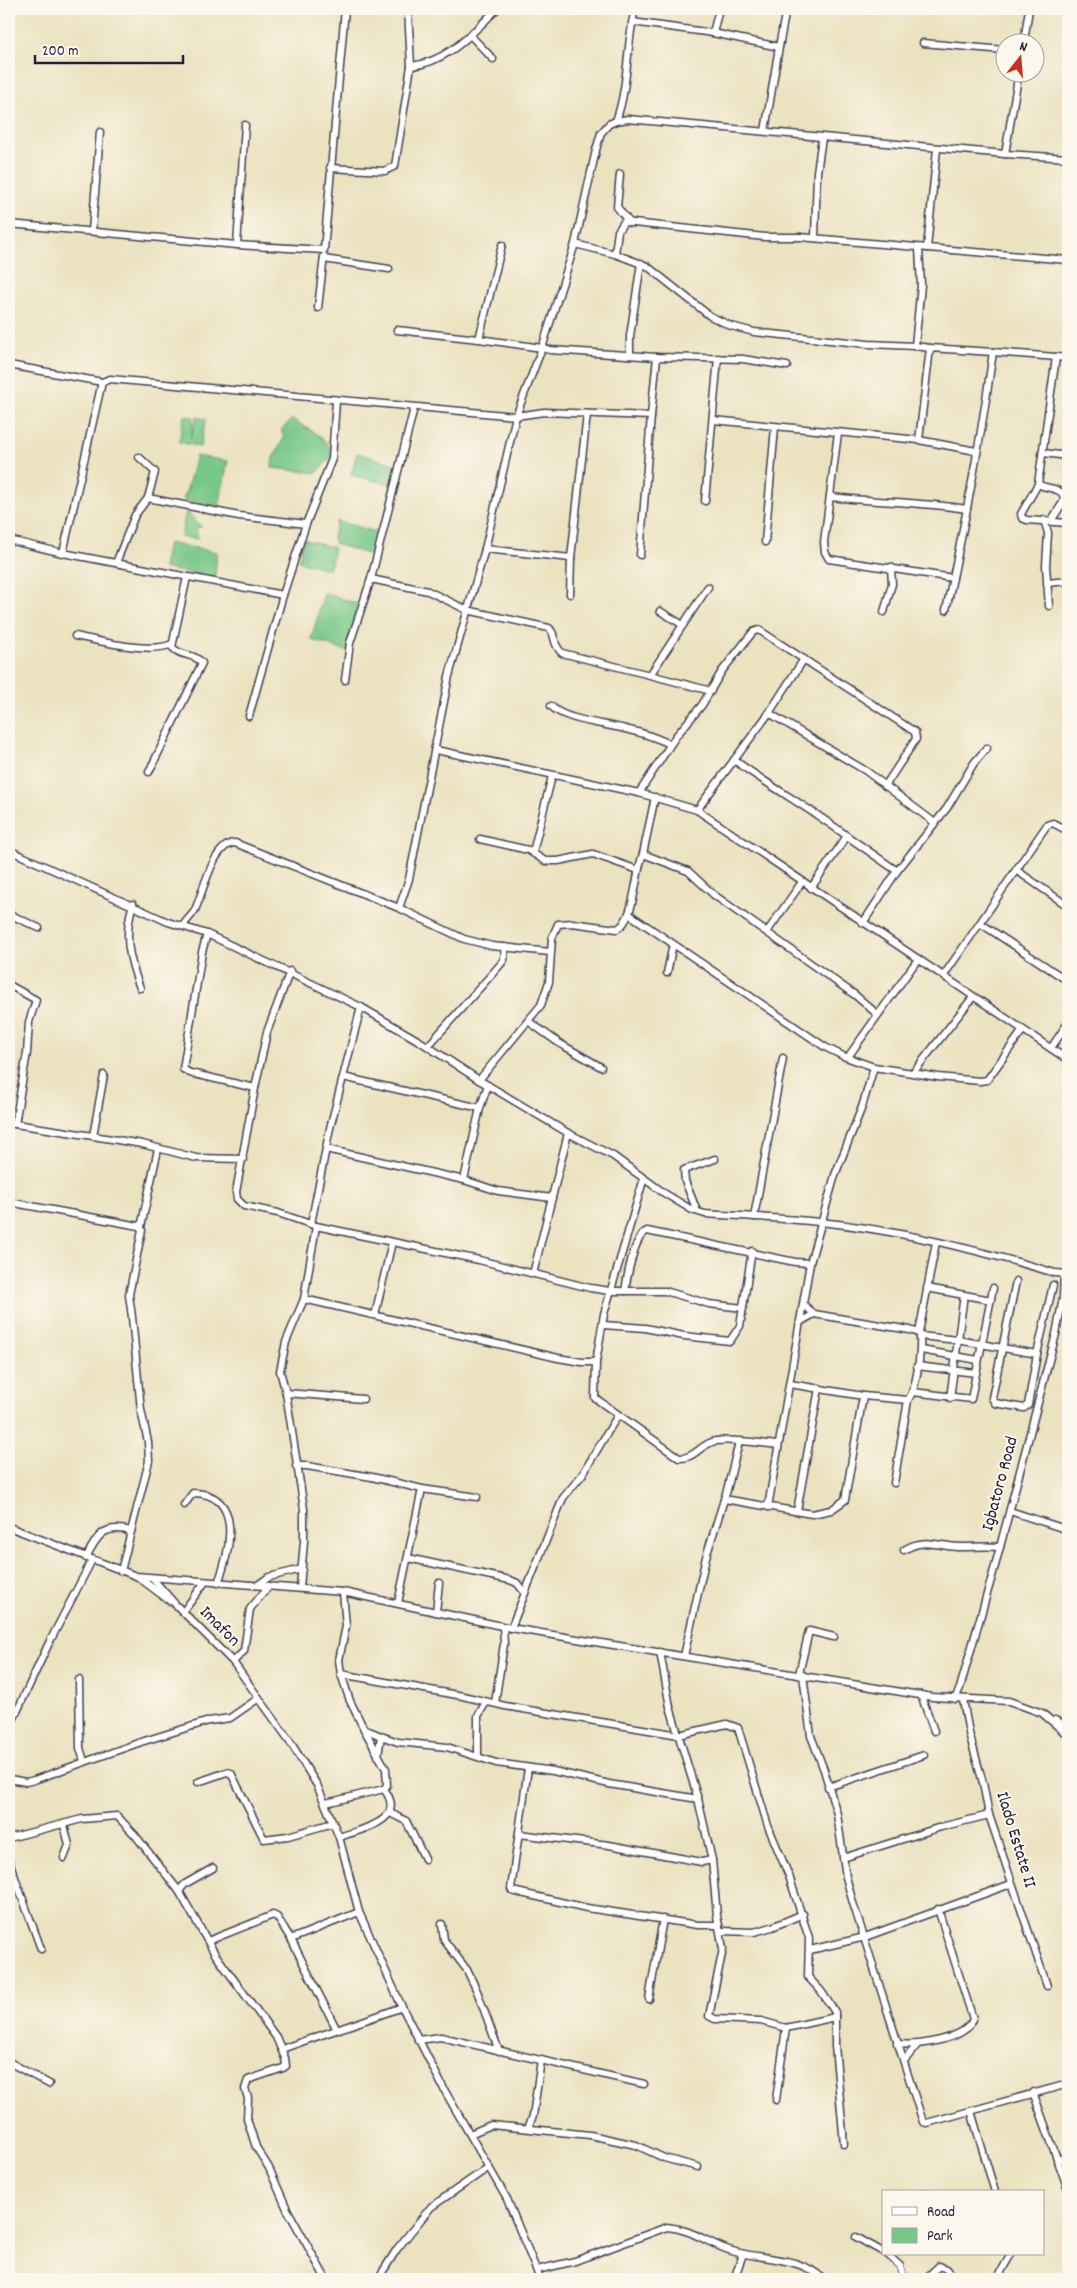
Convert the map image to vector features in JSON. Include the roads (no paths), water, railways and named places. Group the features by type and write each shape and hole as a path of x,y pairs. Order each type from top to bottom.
{"street":[{"path":"318,308 324,259 330,168 345,9"},
{"path":"330,168 385,171 395,166 411,66 408,9"},
{"path":"411,66 425,64 442,57 470,35 497,9"},
{"path":"616,121 624,98 635,9"},
{"path":"713,33 719,9"},
{"path":"764,130 786,9"},
{"path":"1026,32 1029,9"},
{"path":"632,22 713,33 778,47"},
{"path":"470,35 493,59"},
{"path":"923,43 994,49"},
{"path":"1005,154 1016,82"},
{"path":"399,908 409,878 436,750 449,676 485,549 516,416 542,348 575,244 601,133 609,124 628,119 764,130 822,138 937,149 1068,158"},
{"path":"237,245 245,125"},
{"path":"92,231 100,132"},
{"path":"814,238 817,172 822,138"},
{"path":"927,248 937,149"},
{"path":"620,174 617,207 630,223"},
{"path":"615,254 621,225 624,222 765,237 814,238 1068,260"},
{"path":"9,224 237,245 324,250"},
{"path":"575,244 641,263 652,269 710,316 731,326 754,332 868,344 1068,358"},
{"path":"479,339 502,245"},
{"path":"915,346 920,285 920,248"},
{"path":"324,259 388,270"},
{"path":"630,355 630,336 641,263"},
{"path":"396,330 479,339 550,350 764,361 786,366"},
{"path":"919,440 930,348"},
{"path":"946,610 967,509 976,451 982,432 993,352"},
{"path":"640,555 657,357"},
{"path":"1056,357 1038,484 1021,514 1022,518 1027,520 1068,523"},
{"path":"705,501 714,420 718,358"},
{"path":"9,365 102,382 110,380 414,408 516,416 544,412 651,416"},
{"path":"63,553 102,382"},
{"path":"249,716 283,595 306,524 332,460 336,401"},
{"path":"344,680 350,643 371,579 414,408"},
{"path":"570,594 571,558 588,414"},
{"path":"714,420 919,440 976,451"},
{"path":"765,542 775,427"},
{"path":"838,433 824,542 825,552 830,559 953,578"},
{"path":"1043,453 1068,456"},
{"path":"116,563 134,515 148,498 155,472 139,457"},
{"path":"1038,484 1047,489 1059,490 1063,494 1064,501 1047,521 1048,606"},
{"path":"830,497 903,504 934,504 967,509"},
{"path":"148,498 239,516 306,524"},
{"path":"9,540 63,553 283,595"},
{"path":"485,549 571,558"},
{"path":"884,612 892,584 891,567"},
{"path":"149,772 202,663 198,658 179,654 172,644 187,577"},
{"path":"371,579 428,591 467,610 549,628 554,633 554,644 562,653 711,691"},
{"path":"1047,583 1068,581"},
{"path":"650,675 708,587"},
{"path":"660,611 683,624"},
{"path":"639,793 670,744 702,705 734,656 756,631 764,632 915,732 916,740 885,786"},
{"path":"76,636 129,646 160,648 172,644"},
{"path":"697,810 769,713 804,659"},
{"path":"551,706 554,710 578,718 628,729 670,744"},
{"path":"769,713 866,771 935,823"},
{"path":"863,923 897,871 935,823 987,748"},
{"path":"436,750 639,793 697,810 1068,1060"},
{"path":"734,760 784,796 817,813 897,871"},
{"path":"532,852 552,776"},
{"path":"479,1080 541,1005 547,992 552,938 558,924 572,923 617,929 623,926 629,914 655,797"},
{"path":"944,975 1047,824 1053,823 1068,832"},
{"path":"811,888 847,836"},
{"path":"480,839 532,852 540,859 558,861 593,854 638,870"},
{"path":"183,926 194,911 218,854 224,846 232,843 399,908 464,939 505,948 550,952"},
{"path":"9,850 133,904 168,922 208,934 361,1007 428,1046 479,1080 568,1133 613,1156 664,1193 696,1212 821,1222 936,1242 1066,1277"},
{"path":"643,854 688,871 714,895 855,994 877,1014"},
{"path":"1016,870 1068,906"},
{"path":"767,932 802,882"},
{"path":"133,904 127,930 127,949 140,988"},
{"path":"9,914 39,928"},
{"path":"629,914 825,1047 874,1067 980,1081 987,1080 1023,1030"},
{"path":"980,923 1068,981"},
{"path":"208,934 202,952 183,1069 190,1073 255,1088"},
{"path":"667,972 673,944"},
{"path":"428,1046 504,960 505,948"},
{"path":"848,1057 918,959"},
{"path":"290,972 270,1022 255,1088 236,1192 237,1199 244,1206 278,1213 314,1225 610,1291 665,1292 708,1304 743,1308"},
{"path":"9,985 36,1000 29,1022 26,1053 12,1124 93,1136 196,1158 243,1159"},
{"path":"912,1073 973,997"},
{"path":"300,1588 305,1522 286,1393 280,1371 282,1356 304,1300 326,1149 361,1007"},
{"path":"528,1021 559,1043 601,1067"},
{"path":"1051,1048 1068,1024"},
{"path":"754,1217 783,1058"},
{"path":"768,1507 810,1262 835,1175 862,1107 874,1067"},
{"path":"93,1136 104,1075"},
{"path":"343,1077 480,1108"},
{"path":"464,1180 480,1108 488,1085"},
{"path":"533,1274 568,1133"},
{"path":"121,1571 149,1461 148,1442 141,1410 129,1302 141,1227 158,1149"},
{"path":"326,1149 464,1180 498,1191 552,1198"},
{"path":"696,1212 685,1181 684,1170 716,1159"},
{"path":"644,1178 610,1291 602,1325 596,1362 595,1398 678,1458 693,1456 702,1447 714,1441 778,1445"},
{"path":"9,1202 141,1227"},
{"path":"625,1292 632,1257 644,1232 752,1251 795,1262 810,1262"},
{"path":"375,1315 392,1242"},
{"path":"894,1482 908,1400 912,1392 921,1350 920,1335 936,1242"},
{"path":"602,1325 645,1328 684,1336 730,1342 740,1326 752,1251"},
{"name":"Igbatoro Road","path":"954,1699 960,1688 1010,1511 1056,1334 1066,1277"},
{"path":"1016,1281 992,1398 994,1403 1024,1408 1028,1406 1036,1354 1053,1285"},
{"path":"927,1288 991,1300"},
{"path":"912,1392 971,1399 993,1288"},
{"path":"950,1398 964,1295"},
{"path":"304,1300 558,1358 596,1362"},
{"path":"804,1305 814,1314 920,1335 1036,1354"},
{"path":"800,1322 814,1314"},
{"path":"921,1350 978,1360"},
{"path":"918,1366 976,1373"},
{"path":"790,1384 863,1396 908,1400"},
{"path":"797,1511 819,1388"},
{"path":"286,1393 363,1398"},
{"path":"724,1499 812,1514 824,1513 845,1500 863,1396"},
{"path":"511,1628 563,1498 582,1475 618,1416"},
{"path":"684,1656 706,1557 739,1442"},
{"path":"296,1466 306,1466 422,1489 477,1497"},
{"path":"398,1603 422,1489"},
{"path":"184,1505 193,1493 201,1493 220,1503 230,1520 223,1570 218,1583"},
{"path":"1010,1511 1068,1530"},
{"path":"9,1527 136,1576 343,1592 503,1627 921,1695 963,1700 1009,1701 1032,1708 1068,1727"},
{"path":"13,1720 89,1559 94,1540 110,1528 131,1531"},
{"path":"904,1550 920,1542 962,1547 978,1545 1000,1547"},
{"path":"408,1558 510,1580 517,1583 525,1593"},
{"path":"258,1585 269,1577 302,1570"},
{"path":"136,1576 176,1604"},
{"path":"152,1578 176,1604"},
{"path":"183,1612 206,1582"},
{"path":"436,1612 439,1583"},
{"path":"233,1662 244,1651 250,1609 269,1586"},
{"path":"326,1803 384,1789 387,1785 386,1769 350,1701 341,1674 339,1660 346,1626 343,1592"},
{"name":"Imafon","path":"176,1604 233,1662 303,1762 326,1803 339,1838 359,1912 418,2040 446,2094 507,2198 540,2279"},
{"path":"495,1704 504,1644 503,1627"},
{"path":"834,1637 809,1631 801,1675 810,1736 824,1770 840,1828 843,1858 853,1903 923,2122 927,2123 1033,2092 1068,2084"},
{"path":"660,1652 662,1673 698,1799 712,1860 723,1948 710,2002 709,2016 715,2019 769,2022 786,2028 835,2017"},
{"path":"341,1674 495,1704 679,1735 728,1724 738,1728 768,1826 803,1914 810,1950 808,1977 833,2008 844,2144"},
{"path":"79,1680 80,1748 84,1761"},
{"path":"921,1695 934,1732"},
{"path":"9,1779 26,1782 84,1761 209,1721 230,1718 259,1698"},
{"name":"Ilado Estate II","path":"963,1700 989,1815 1047,1986"},
{"path":"478,1755 478,1716 486,1702"},
{"path":"1049,1718 1068,1736"},
{"path":"364,1729 398,1742 438,1745 478,1755 496,1763 698,1799"},
{"path":"378,1757 381,1736"},
{"path":"828,1787 924,1755"},
{"path":"528,1768 510,1888 512,1891 587,1908 754,1932 772,1927 803,1914"},
{"path":"198,1782 227,1772 231,1773 264,1839 288,1836 333,1823"},
{"path":"339,1838 377,1824 390,1812 392,1806 390,1798 384,1789"},
{"path":"390,1812 406,1821 425,1859"},
{"path":"843,1858 941,1827 989,1815"},
{"path":"9,1838 82,1820 117,1816 135,1834 179,1891 215,1954 276,2037 282,2049 286,2066 248,2080 245,2089 248,2098 248,2119 261,2157 269,2168 287,2209 326,2279"},
{"path":"64,1824 69,1845 64,1858"},
{"path":"519,1834 608,1845 702,1862 712,1860"},
{"path":"9,1861 41,1949"},
{"path":"179,1891 186,1884 213,1868"},
{"path":"810,1950 865,1937 1011,1884"},
{"path":"897,2044 917,2045 961,2033 971,2024 973,2019 938,1909"},
{"path":"291,1939 359,1912"},
{"path":"208,1941 273,1916 280,1920 336,2028"},
{"path":"650,1999 663,1919"},
{"path":"442,1924 444,1940 467,1970 478,1992 499,2050"},
{"path":"282,2049 336,2028 364,2019 375,2018 402,2007"},
{"path":"776,2100 786,2028"},
{"path":"418,2040 441,2037 644,2084"},
{"path":"904,2061 917,2045"},
{"path":"528,2128 533,2116 541,2060"},
{"path":"9,2062 50,2084"},
{"path":"1033,2092 1068,2189"},
{"path":"971,2111 994,2190"},
{"path":"470,2134 491,2125 590,2135 623,2142 664,2158 698,2167"},
{"path":"1057,2160 1068,2157"},
{"path":"378,2279 397,2249 431,2206 489,2167"},
{"path":"537,2270 575,2261 667,2227 683,2228 743,2254 792,2262 815,2271 823,2279"},
{"path":"856,2237 882,2251"},
{"path":"734,2279 743,2254"},
{"path":"889,2256 900,2266 904,2279"},
{"path":"997,2279 1010,2256"},
{"path":"925,2279 939,2266 947,2269 955,2279"}]}
